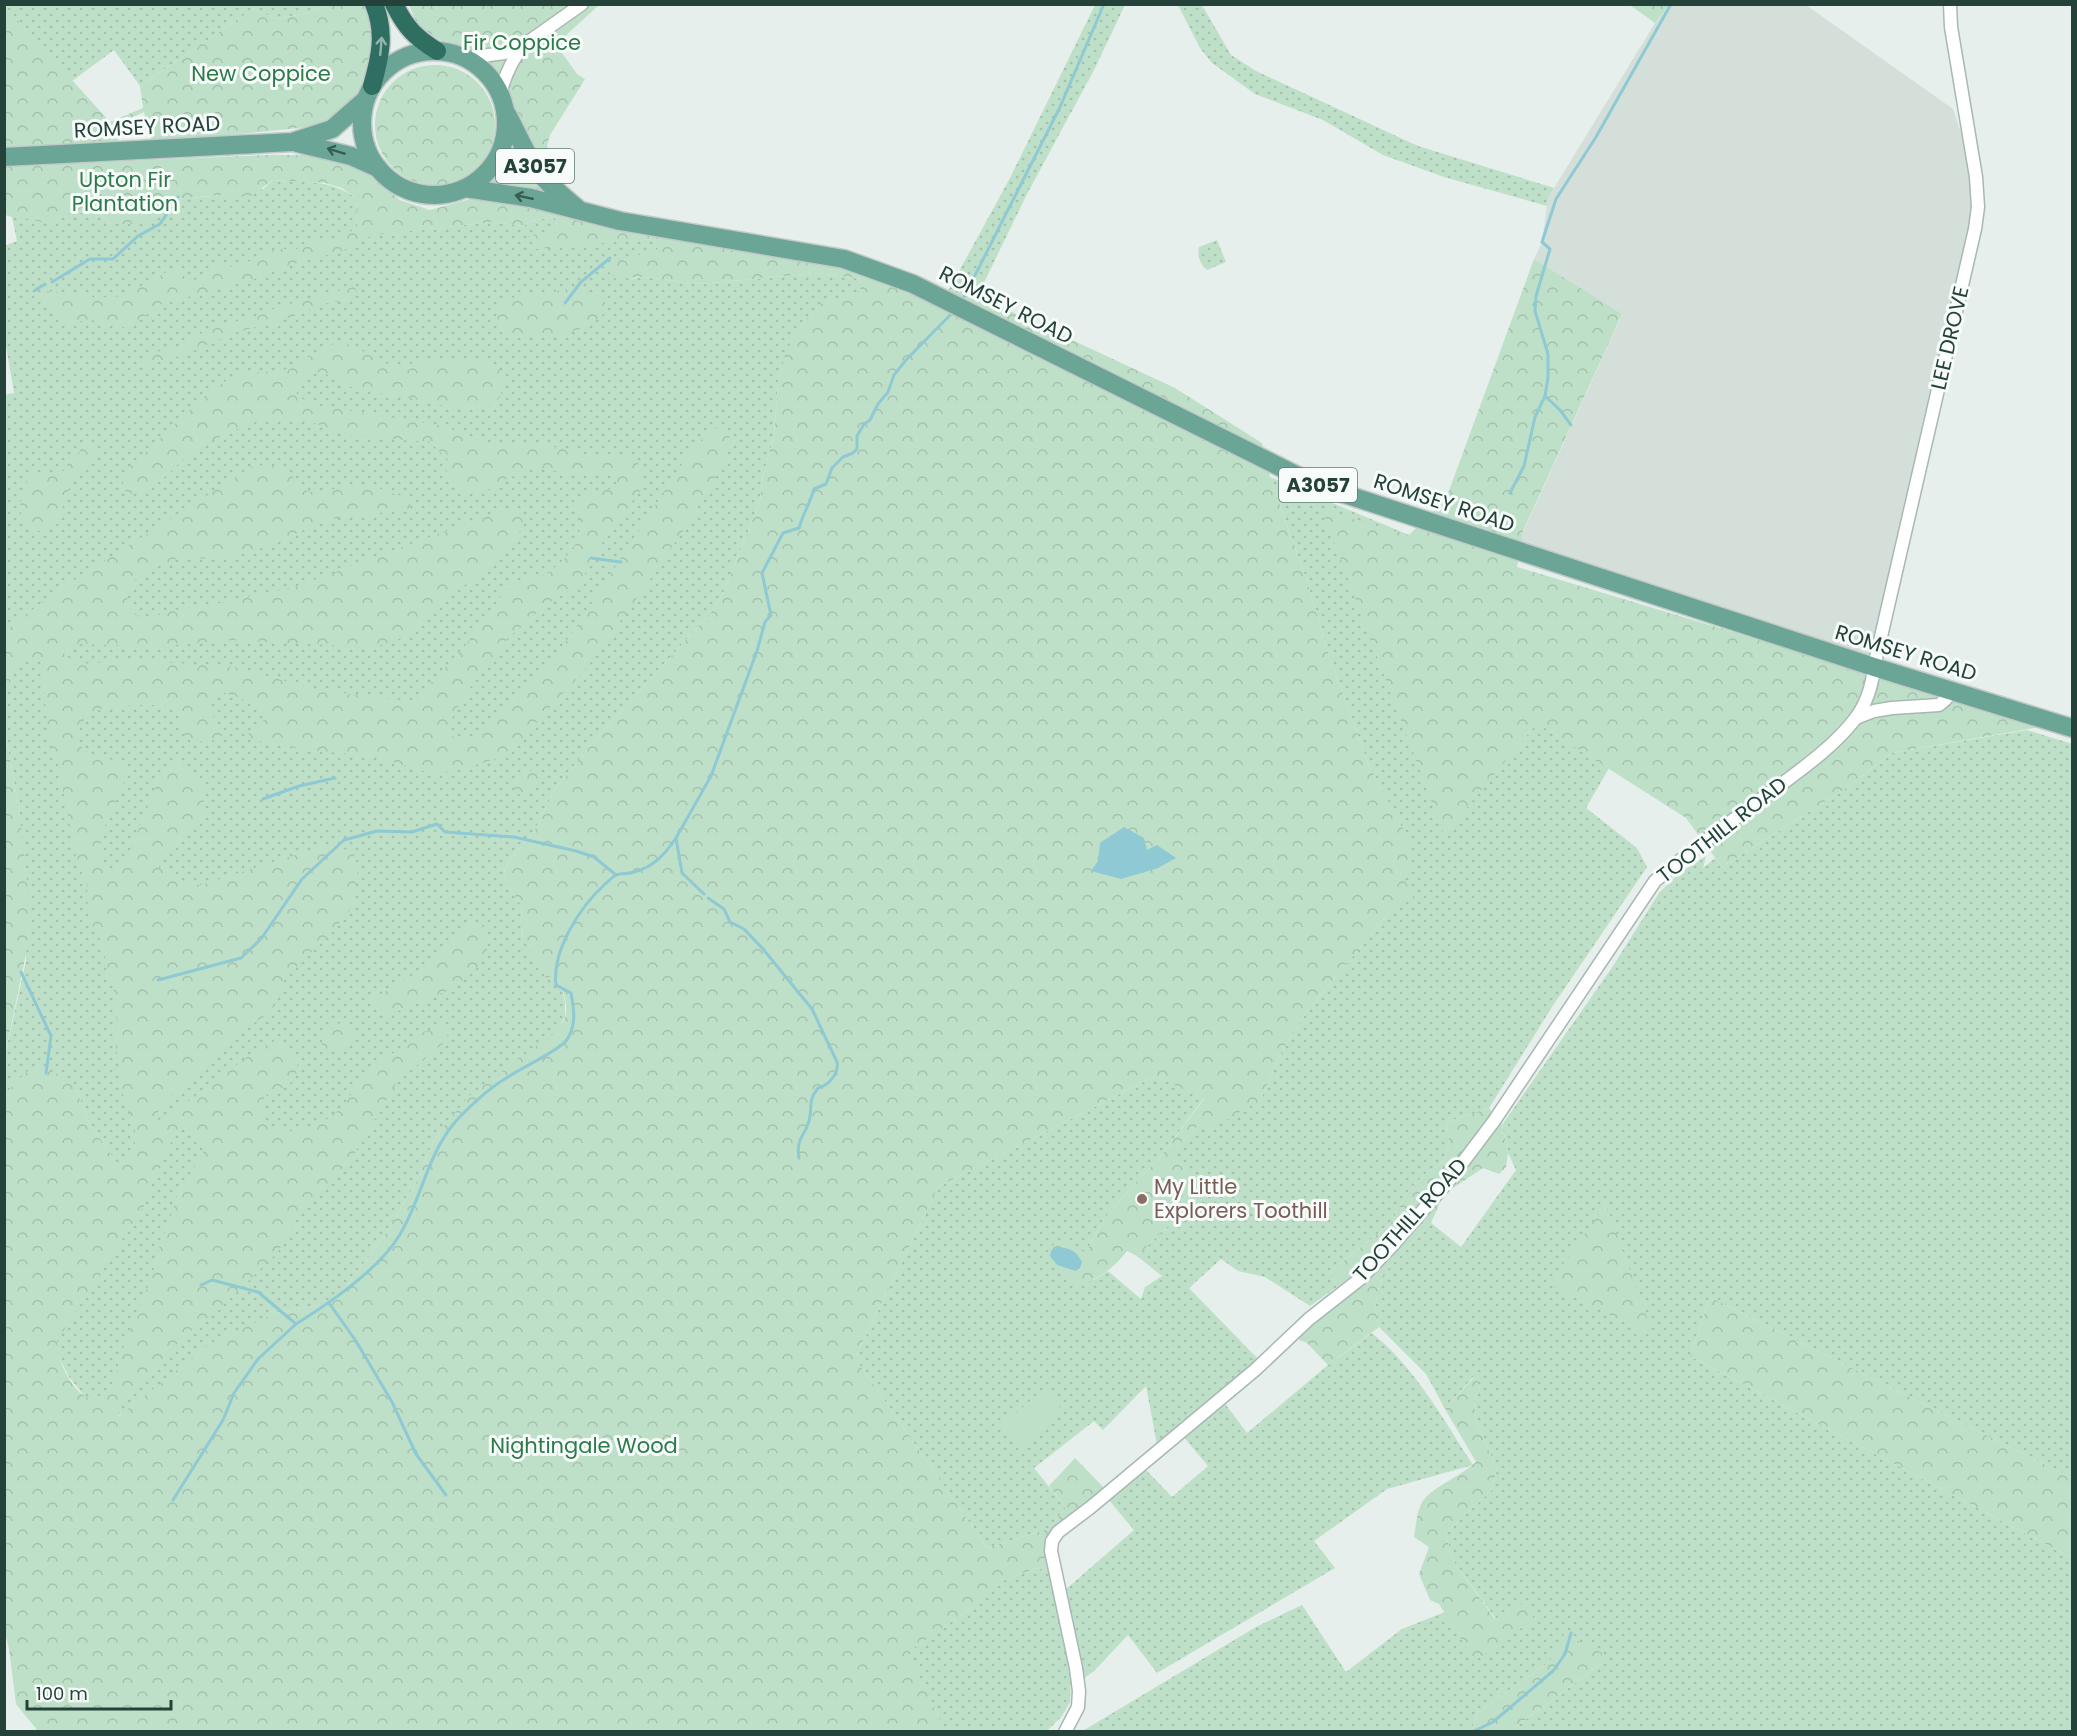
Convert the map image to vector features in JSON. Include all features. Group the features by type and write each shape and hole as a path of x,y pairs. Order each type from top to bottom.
{"highway":[{"path":"369,93 382,45 380,22 374,4"},
{"path":"394,4 409,30 437,51"}],"main road":[{"path":"424,51 437,51 465,58 486,73 502,102 506,123 501,149 486,172 465,188 442,194 418,193 396,184 378,168 370,156 362,128 362,114 369,93 379,76 399,59 424,51"},
{"name":"ROMSEY ROAD","path":"4,157 292,141 332,129 369,93"},
{"name":"ROMSEY ROAD","path":"502,102 525,150 537,169 551,186 581,211"},
{"name":"ROMSEY ROAD","path":"292,141 336,151 378,168"},
{"name":"ROMSEY ROAD","path":"465,188 531,198 621,221 844,259 914,284 1314,484 1874,667 2073,728"}],"street":[{"path":"465,58 505,53 524,45 582,4"},
{"name":"LEE DROVE","path":"1874,667 1976,229 1978,207 1976,177 1951,27 1950,4"},
{"path":"502,102 505,74 512,60 524,45"},
{"name":"TOOTHILL ROAD","path":"1065,1731 1078,1707 1079,1691 1051,1551 1052,1541 1058,1532 1228,1392 1309,1319 1360,1279 1390,1248 1451,1178 1494,1121 1655,881 1841,736 1856,718 1871,689 1874,667"},
{"path":"1856,718 1874,711 1892,708 1939,705 1946,699 1950,690"}],"shaded area":[{"path":"1669,5 1806,5 1953,109 1976,177 1978,207 1874,667 1514,552 1622,315 1534,259 1542,242 1548,198 1655,23"}],"green space":[{"path":"1630,4 1669,5 1655,23"},
{"path":"4,5 325,5 311,12 277,19 253,9 140,86 114,50 72,81"},
{"name":"New Coppice","path":"4,5 110,122 143,108 140,86 253,9 277,19 311,12 325,5 365,5 374,22 373,41 365,85 346,109 319,126 229,135 214,139 152,140 144,112 116,124 118,142 5,148"},
{"name":"Fir Coppice","path":"409,5 599,5 563,38 560,50 577,74 585,79 550,135 547,146 556,164 571,181 561,187 541,166 508,91 491,67 471,52 448,45 418,26"},
{"path":"1095,5 1125,5 1094,70 1027,194 977,297 952,284 1010,178"},
{"path":"1178,5 1202,5 1231,55 1256,71 1418,146 1554,188 1548,198 1547,206 1444,177 1383,155 1323,120 1255,94 1212,63 1200,48"},
{"path":"435,65 458,70 477,83 490,102 495,125 490,148 477,167 458,180 435,185 412,180 393,167 380,148 375,125 380,102 393,83 412,70"},
{"path":"510,135 552,196 480,182 500,161"},
{"name":"Nightingale Wood","path":"310,155 340,160 374,177 400,200 430,210 474,198 504,201 842,264 940,304 952,284 1175,388 1262,443 1270,477 1369,766 1412,845 1412,868 1401,873 1414,898 1389,913 1308,1010 1282,1051 1260,1101 1208,1130 1201,1123 1177,1147 1177,1161 1203,1192 1137,1256 1127,1251 1106,1272 1079,1286 1046,1259 1049,1247 1061,1242 1086,1252 1104,1219 1161,1156 1204,1099 1155,1076 938,1187 855,1358 987,1548 1048,1529 1066,1508 1049,1486 1075,1458 1105,1489 1055,1530 1050,1571 1036,1568 1005,1580 967,1611 908,1652 945,1731 38,1731 16,1704 5,1632 5,1096 15,1082 28,1071 41,1068 65,1077 76,1089 89,1122 118,1165 127,1161 132,1155 135,1130 122,1092 115,1039 117,1022 113,986 100,940 88,916 87,885 76,857 57,760 50,737 42,667 39,660 19,659 5,690 5,631 51,595 253,466 269,466 288,472 301,487 311,492 364,485 410,498 410,509 332,519 266,547 243,554 220,559 182,558 157,566 141,575 130,587 129,604 133,614 147,618 168,611 210,605 295,587 504,511 517,508 523,511 523,523 517,536 495,561 412,631 388,643 368,647 223,640 158,647 77,644 67,649 64,654 81,664 132,660 235,667 317,690 410,701 419,696 471,639 511,585 546,575 565,558 578,541 581,517 573,499 617,487 616,474 565,473 536,467 502,481 491,489 469,493 446,477 448,460 429,441 350,436 311,422 279,418 255,422 205,445 183,459 156,485 143,492 130,494 126,492 123,484 124,478 130,467 202,398 227,380 240,374 284,370 334,344 350,345 394,365 429,361 488,361 500,369 503,377 501,394 496,403 476,409 458,409 362,390 321,373 311,372 303,376 297,388 298,397 315,405 438,425 496,446 543,444 594,457 606,454 636,458 645,484 603,541 597,557 581,579 566,593 548,603 507,639 499,652 484,667 455,711 448,730 453,737 463,740 481,736 502,710 519,698 571,635 680,467 697,445 718,428 730,437 731,445 720,470 689,522 645,587 586,669 517,746 500,758 458,770 437,773 373,756 307,750 263,742 248,737 249,732 260,725 264,719 256,708 229,694 215,691 211,707 222,735 220,740 196,741 186,738 181,726 180,715 169,707 156,705 105,708 93,713 79,727 78,740 85,750 121,764 127,771 103,832 101,856 106,868 114,871 126,861 161,773 170,765 180,762 202,785 204,796 202,817 187,835 176,840 161,854 159,868 175,880 200,885 324,846 349,850 354,854 358,868 354,904 335,929 290,973 283,982 275,1005 269,1013 237,1035 168,1099 156,1114 158,1120 166,1118 255,1051 276,1040 297,1055 297,1070 294,1079 288,1085 267,1095 263,1100 264,1119 271,1126 286,1131 315,1126 340,1109 363,1075 376,1064 428,1030 444,1028 448,1033 446,1041 398,1081 353,1156 295,1222 278,1252 228,1301 186,1335 116,1405 119,1416 211,1343 276,1313 329,1303 345,1288 382,1239 417,1181 427,1154 440,1131 468,1097 556,1031 565,1018 565,1001 555,975 546,978 523,939 521,905 506,883 504,872 510,859 534,832 555,789 595,740 715,608 760,501 763,475 774,436 778,383 786,351 802,324 822,303 860,291 861,279 817,273 700,284 645,277 616,279 603,266 658,249 652,239 536,249 528,236 558,229 555,217 531,221 523,226 494,222 373,235 342,251 286,266 258,278 162,304 132,325 120,328 92,320 68,323 44,305 40,296 47,291 77,293 96,298 124,296 170,270 179,271 184,276 199,281 207,271 218,265 233,267 241,265 276,249 297,249 311,239 334,240 357,228 356,198 342,188 325,183 273,180 251,196 238,194 234,199 222,195 163,200 148,224 110,224 100,214 73,212 46,223 5,214 5,166","holes":["179,1130 190,1130 199,1137 203,1153 180,1185 169,1223 161,1240 152,1276 119,1358 115,1378 109,1388 93,1400 85,1397 72,1384 67,1375 57,1341 145,1204 163,1155"]},
{"path":"273,180 326,184 356,198 358,236 494,222 523,226 531,221 555,217 558,229 615,241 652,239 659,249 631,279 645,277 700,284 817,273 861,279 860,291 822,304 802,324 778,383 774,436 763,475 760,501 715,608 595,740 555,789 534,832 510,859 504,871 506,883 521,905 523,939 561,984 565,1002 565,1017 557,1031 440,1131 427,1154 417,1181 382,1239 345,1288 329,1303 276,1313 118,1416 86,1398 69,1377 57,1353 57,1341 118,1165 89,1122 76,1089 15,1082 5,1096 5,1055 26,961 19,809 5,731 4,395 14,393 5,340 4,246 17,241 12,217 5,215 5,209 100,214 110,224 163,200 238,194 263,189"},
{"path":"1217,240 1226,262 1207,270 1200,260 1199,247"},
{"path":"1534,259 1622,314 1523,531 1517,567 2045,726 1892,753 1842,791 1722,867 1686,818 1537,723 1444,835 1322,510 1409,535 1446,499"},
{"path":"353,287 357,293 351,299 323,304 289,318 231,334 187,354 150,364 141,364 148,354 181,346 215,327"},
{"path":"572,288 604,299 607,309 587,326 562,334 509,339 499,330 495,305 516,297"},
{"path":"95,445 98,449 89,467 69,489 56,526 45,532 29,527 23,519 20,505 29,478 33,473 50,474 66,470 82,448"},
{"path":"1270,477 1409,535 1488,781 1537,723 1609,768 1586,808 1637,848 1647,867 1552,1007 1489,1108 1447,1122 1449,1144 1443,1162 1426,1173 1409,1190 1391,1223 1330,1272 1337,1287 1310,1306 1265,1277 1238,1271 1221,1259 1189,1288 1258,1359 1157,1445 1146,1386 1103,1430 1094,1421 1034,1468 1066,1508 1048,1529 987,1548 855,1358 938,1187 1155,1076 1204,1098 1161,1156 1104,1219 1086,1252 1094,1280 1108,1271 1141,1299 1145,1287 1162,1276 1137,1256 1203,1192 1177,1161 1177,1147 1201,1123 1260,1101 1282,1051 1308,1010 1389,913 1411,845 1369,766"},
{"path":"2027,730 2072,744 2072,1478 1710,1297 1690,1356 2072,1558 2072,1731 1510,1731 1601,1664 1549,1662 1478,1712 1471,1731 1081,1732 1256,1627 1302,1605 1346,1672 1402,1629 1445,1612 1475,1661 1510,1608 1496,1619 1454,1562 1445,1533 1491,1491 1497,1470 1476,1420 1474,1401 1480,1387 1474,1376 1445,1409 1426,1374 1379,1327 1375,1306 1379,1286 1387,1270 1431,1223 1461,1247 1516,1170 1508,1153 1502,1125 1613,966 1659,893 1679,873 1706,856 1703,868 1715,858 1722,867 1842,791 1892,753"},
{"path":"5,731 19,809 32,925 5,1055"},
{"path":"534,769 542,772 527,798 523,799 513,784 521,776"},
{"path":"478,922 486,929 487,953 478,967 452,989 388,1015 379,1013 372,999 418,971 431,961 454,935"},
{"path":"341,1022 354,1025 355,1035 340,1049 322,1050 322,1037"},
{"path":"1489,1108 1502,1125 1508,1153 1506,1167 1499,1174 1483,1168 1450,1190 1441,1200 1431,1223 1387,1270 1379,1286 1375,1306 1379,1327 1328,1365 1307,1343 1299,1340 1301,1331 1349,1296 1353,1275 1337,1287 1330,1272 1391,1223 1409,1190 1426,1173 1443,1162 1449,1144 1447,1122"},
{"path":"1606,1204 1654,1337 1549,1284"},
{"path":"1710,1297 2072,1478 2072,1558 1690,1356"},
{"path":"1372,1333 1388,1347 1415,1378 1473,1465 1387,1489 1314,1541 1335,1568 1157,1673 1128,1635 1094,1671 1083,1679 1065,1590 1134,1530 1108,1499 1145,1469 1172,1497 1208,1466 1183,1436 1223,1401 1247,1433 1328,1365"},
{"path":"1475,1376 1480,1387 1474,1401 1476,1420 1497,1470 1491,1491 1445,1533 1454,1562 1495,1619 1510,1608 1525,1603 1534,1619 1475,1661 1439,1604 1430,1600 1419,1574 1429,1547 1414,1537 1419,1510 1426,1497 1476,1462 1445,1409"},
{"path":"1044,1389 1063,1411 1020,1448 1001,1426"},
{"path":"1036,1568 1050,1571 1071,1679 1070,1702 1062,1716 1047,1731 945,1731 907,1652 967,1611 1005,1580"},
{"path":"1564,1634 1602,1653 1601,1664 1510,1731 1471,1731 1478,1712 1549,1662"}],"water":[{"path":"1124,827 1144,838 1147,850 1157,845 1176,858 1158,868 1121,879 1091,871 1098,861 1100,843"},
{"path":"1057,1247 1075,1252 1082,1262 1080,1268 1076,1271 1057,1265 1050,1256 1051,1251"}],"waterway":[{"path":"961,303 1060,107 1104,4"},
{"path":"1510,493 1524,466 1535,417 1545,396 1548,378 1548,354 1535,311 1536,296 1550,249 1542,242 1556,199 1596,137 1671,4"},
{"path":"52,282 90,259 113,259 138,236 160,224 178,197"},
{"path":"565,303 581,282 610,258"},
{"path":"34,291 45,284"},
{"path":"704,894 682,873 676,838 711,776 757,651 765,622 771,615 762,573 783,533 799,528 814,489 826,484 832,468 843,457 857,449 857,436 888,392 894,375 953,312"},
{"path":"1545,396 1560,410 1571,425"},
{"path":"591,558 621,562"},
{"path":"263,799 299,786 335,778"},
{"path":"158,980 241,958 261,939 302,879 344,840 377,831 412,832 437,824 445,832 514,837 594,857 616,875"},
{"path":"296,1324 352,1285 390,1248 407,1222 438,1148 456,1121 494,1086 555,1050 566,1041 572,1029 573,1005 571,993 556,985 556,972 563,944 577,917 612,878 618,874 641,870 653,863 676,838"},
{"path":"708,898 724,909 730,922 744,929 763,949 812,1009 837,1062 832,1078 818,1088 811,1101 809,1121 799,1146 799,1158"},
{"path":"21,972 51,1036 46,1073"},
{"path":"173,1500 223,1420 234,1393 258,1359 296,1324 258,1292 212,1280 201,1285"},
{"path":"329,1303 356,1341 392,1402 416,1454 446,1495"},
{"path":"1472,1732 1493,1722 1553,1671 1565,1654 1571,1633"}],"place":[{"name":"My Little Explorers Toothill","path":"1142,1199"}],"park label":[{"name":"Upton Fir Plantation","path":"125,192"}]}
